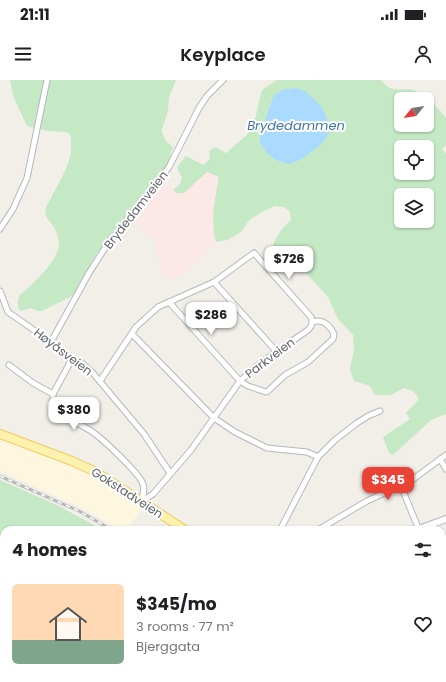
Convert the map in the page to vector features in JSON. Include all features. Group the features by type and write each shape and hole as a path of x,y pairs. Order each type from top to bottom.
{"main road":[{"name":"Gokstadveien","path":"0,434 84,466 107,479 179,526"}],"street":[{"path":"0,229 13,209 27,178 47,80"},
{"name":"Brydedamveien","path":"51,342 89,273 107,245 169,167 199,108 207,96 223,80"},
{"path":"100,381 132,334 144,319 158,307 169,302 214,282 254,253 313,322 317,320 327,324 334,334 333,339 308,362 285,375 267,392 248,386 240,381 169,302"},
{"path":"214,282 278,352"},
{"name":"Høyåsveien","path":"0,291 8,312 51,342 72,359 87,367 144,434 170,473"},
{"name":"Parkveien","path":"141,502 153,494 191,450 240,381 253,369 312,327 313,322"},
{"path":"132,334 214,418 235,432 260,446 307,452 318,457"},
{"path":"72,359 53,394 52,402 58,411 98,436 138,476 143,485 144,491 141,502"},
{"path":"9,366 33,383 53,394"},
{"path":"282,526 318,457 335,440 357,423 380,411"},
{"path":"325,526 362,503 412,480 446,455"},
{"path":"440,459 446,469"},
{"path":"401,486 416,526"},
{"path":"428,526 446,519"}],"shaded area":[{"path":"207,172 219,177 214,201 213,232 216,242 183,275 168,279 162,274 154,240 134,223 164,183 176,193 184,193"},
{"path":"0,439 77,466 109,484 142,509 129,526 113,526 86,510 0,471"}],"green space":[{"path":"10,80 176,80 169,97 168,111 162,129 162,133 166,141 173,147 167,165 112,236 96,254 78,289 72,296 42,311 30,308 21,311 18,308 18,300 20,295 38,279 57,252 59,245 58,236 54,227 46,216 45,211 46,206 50,201 69,160 71,152 70,134 66,132 48,131 27,126 13,96"},
{"path":"277,80 381,80 390,88 408,89 418,92 394,92 394,132 434,132 434,103 446,118 446,145 442,149 446,154 446,414 431,420 393,455 389,453 383,437 410,419 406,413 419,399 413,391 404,388 391,395 375,395 370,386 354,381 350,369 354,350 353,335 338,319 328,297 296,262 289,250 276,250 272,248 280,232 291,220 290,212 284,207 275,206 250,219 241,232 227,240 216,242 213,218 219,177 207,172 184,193 176,193 173,190 180,184 182,178 177,167 186,156 203,165 210,159 209,151 215,147 226,153 247,135 256,116 262,90"},
{"path":"0,480 59,506 96,526 0,526"}],"water":[{"name":"Brydedammen","path":"296,88 305,91 317,102 325,113 330,128 327,137 319,146 302,159 289,164 276,160 267,153 260,143 260,136 273,97 282,90"}],"railway":[{"path":"0,476 79,511 105,526"}]}
